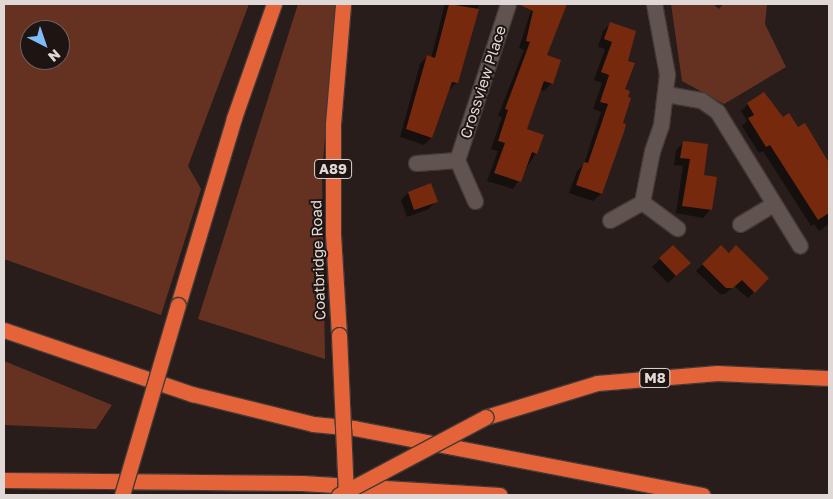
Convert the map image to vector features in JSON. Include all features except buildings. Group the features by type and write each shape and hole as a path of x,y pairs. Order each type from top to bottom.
{"highway":[{"path":"122,495 234,118 274,4"},
{"name":"Coatbridge Road","path":"343,4 333,133 333,234 346,495"},
{"path":"4,330 192,394 313,424 354,428 703,495"},
{"name":"M8","path":"339,495 486,417 596,383 718,374 829,378"},
{"path":"4,480 272,482 500,495"}],"street":[{"name":"Crossview Place","path":"458,160 508,4"},
{"path":"610,220 642,202 652,151 662,125 667,74 654,4"},
{"path":"666,94 701,100 717,111 772,205 800,246"},
{"path":"416,163 458,160 475,201"},
{"path":"642,202 677,228"},
{"path":"740,224 772,205"}],"shaded area":[{"path":"4,4 249,4 188,166 201,189 161,315 4,259"},
{"path":"298,4 336,4 322,174 325,359 198,319"},
{"path":"671,4 713,4 719,9 723,4 767,4 765,24 786,67 724,104 682,81"},
{"path":"4,361 112,405 96,429 4,425"}]}
